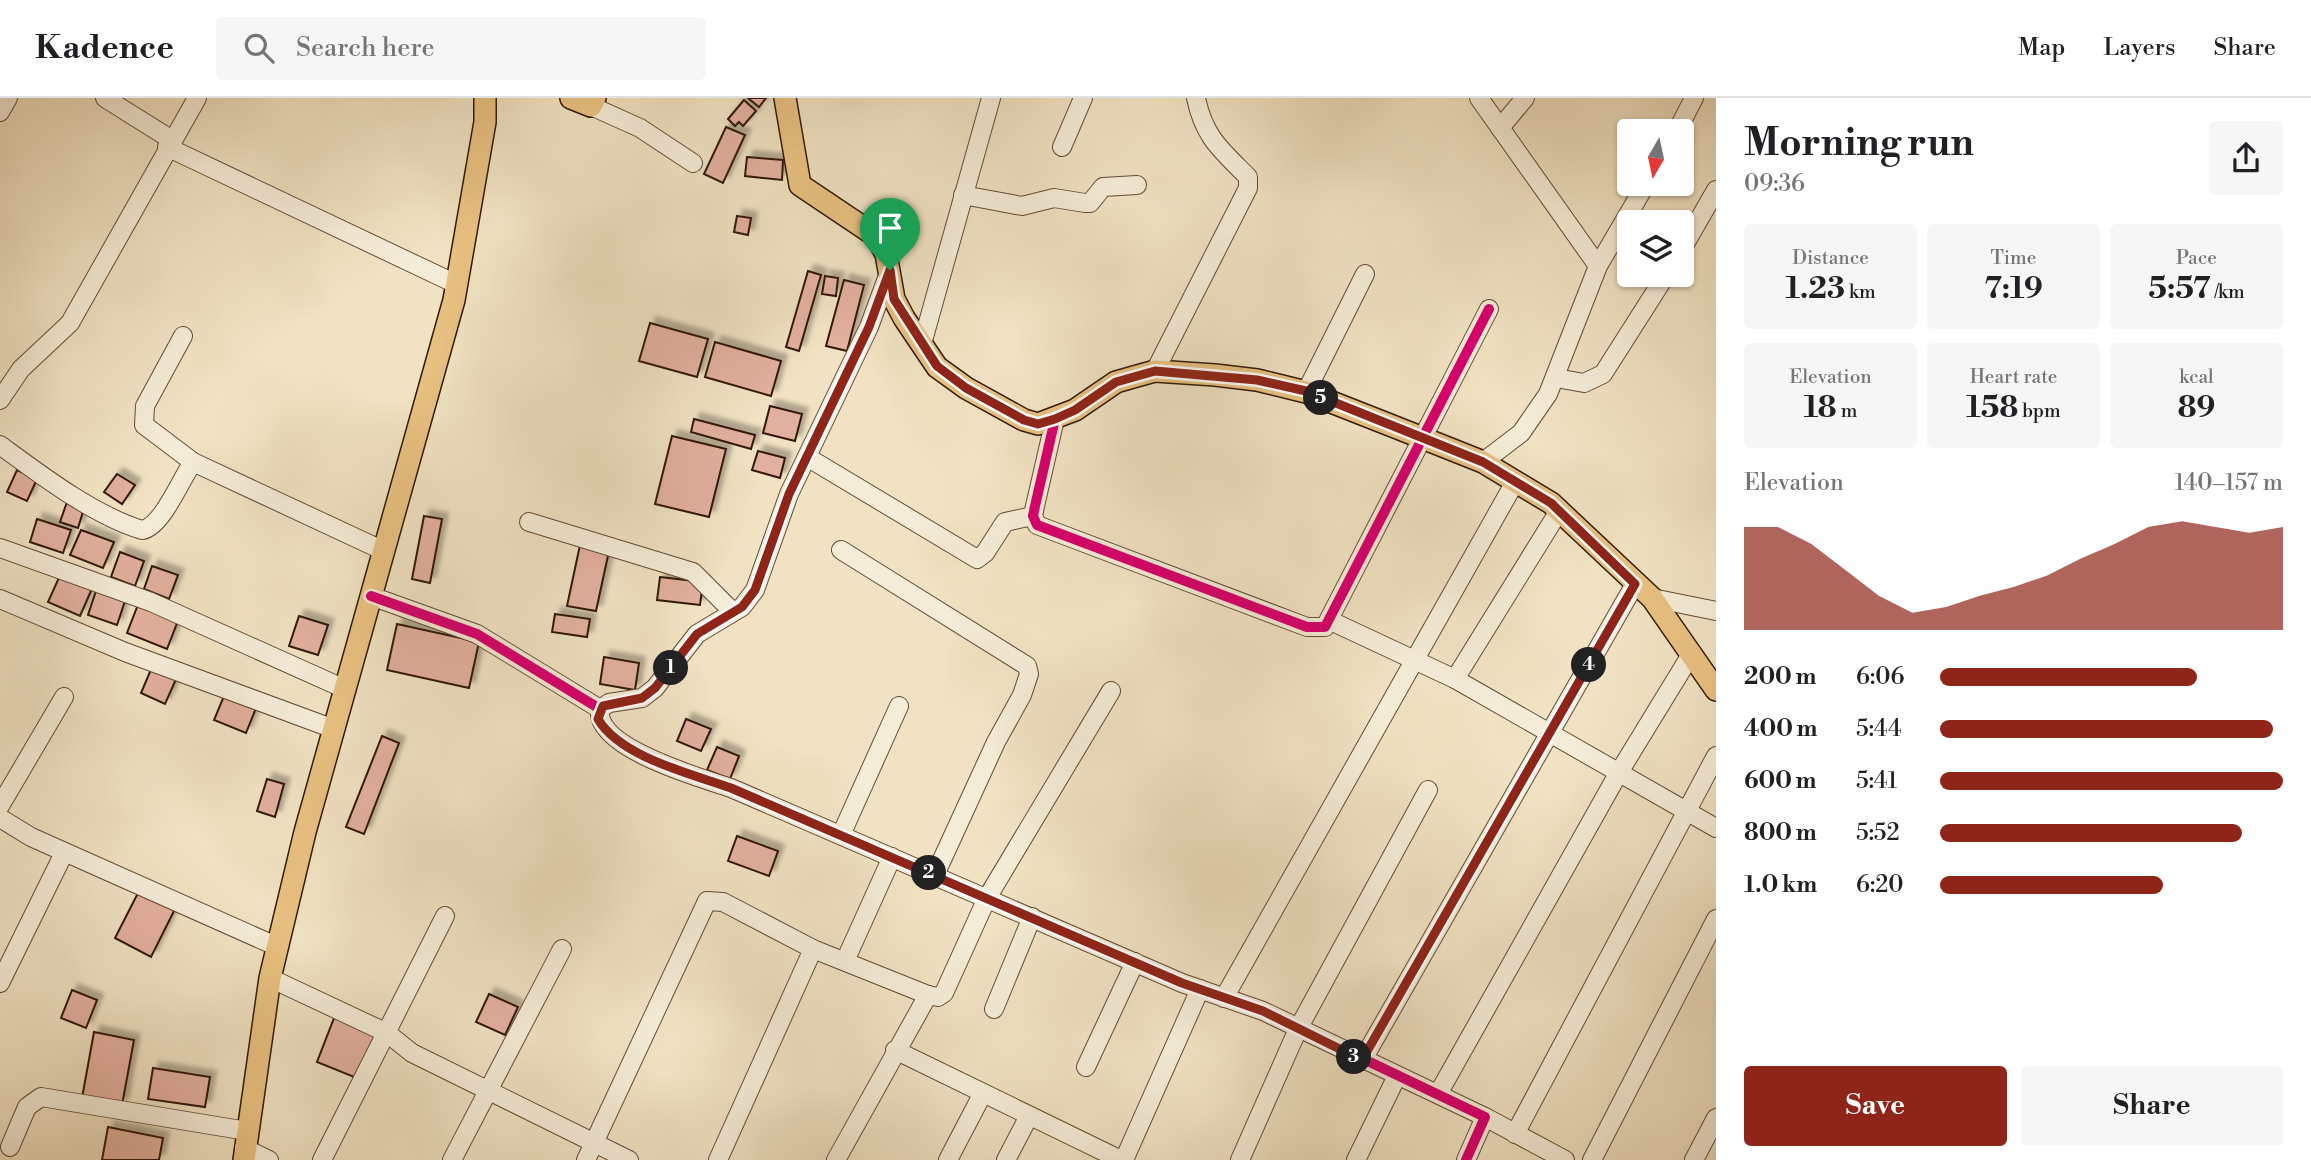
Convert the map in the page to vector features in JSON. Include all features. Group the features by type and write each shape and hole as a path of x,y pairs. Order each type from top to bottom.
{"main road":[{"path":"245,1146 270,978 334,729 456,284 485,122 485,98"},
{"path":"785,98 800,185 876,236 886,254 894,299 937,366 966,388 1024,420 1038,424 1075,410 1116,382 1155,371 1257,380 1306,391 1483,462 1559,511 1644,591 1692,653 1716,690"}],"street":[{"path":"0,112 8,98"},
{"path":"105,98 169,144 456,284"},
{"path":"0,400 21,369 71,323 197,98"},
{"path":"922,344 991,98"},
{"path":"1062,147 1083,98"},
{"path":"1155,371 1248,188 1248,177 1215,146 1201,120 1196,98"},
{"path":"1479,98 1598,266"},
{"path":"1500,128 1525,98"},
{"path":"1683,119 1694,98"},
{"path":"586,101 640,128 693,163"},
{"path":"963,195 1022,206 1054,198 1090,203 1103,187 1137,185"},
{"path":"1694,228 1716,190"},
{"path":"1483,462 1521,433 1548,394 1598,266 1639,196"},
{"path":"890,270 869,327 789,494 755,590 742,607 697,634 655,688 642,698 609,703 600,709 598,719 603,727 626,746 666,765 731,788 1200,989 1263,1011 1485,1117 1565,1160"},
{"path":"1306,391 1365,274"},
{"path":"1556,377 1584,383 1603,374 1658,287"},
{"path":"1055,419 1033,516 1037,525 1307,627 1325,627 1331,621 1489,309"},
{"path":"183,336 145,406 143,420 148,429 190,465 384,551"},
{"path":"0,445 45,477 142,530 152,527 160,518 190,465"},
{"path":"807,457 977,559 985,553 1005,522 1033,516"},
{"path":"1224,998 1516,482"},
{"path":"1455,680 1559,511"},
{"path":"529,522 694,572 733,612"},
{"path":"841,550 1027,666 1029,674 1022,695 996,742 934,875"},
{"path":"2,555 151,602 345,689"},
{"path":"1362,1060 1549,735 1644,591 1716,611"},
{"path":"371,596 477,634 600,709"},
{"path":"0,600 125,652 334,729"},
{"path":"1331,621 1416,659 1716,828"},
{"path":"1438,1094 1618,774 1692,653"},
{"path":"586,1160 707,901 723,902 813,949 928,995 937,997 944,993 987,898 1111,691"},
{"path":"0,806 64,697"},
{"path":"841,835 899,706"},
{"path":"1515,1134 1716,755"},
{"path":"1240,1160 1298,1029 1428,790"},
{"path":"0,818 64,853 148,887 278,947"},
{"path":"0,982 64,853"},
{"path":"845,961 892,857"},
{"path":"321,1160 445,916"},
{"path":"994,1009 1032,917"},
{"path":"1592,1160 1716,919"},
{"path":"452,1160 562,949"},
{"path":"718,1160 813,949"},
{"path":"1086,1067 1135,962"},
{"path":"270,978 387,1032 412,1052 629,1160"},
{"path":"895,1050 1122,1160 1200,989"},
{"path":"836,1160 928,995"},
{"path":"1356,1160 1397,1076"},
{"path":"948,1160 983,1093"},
{"path":"9,1147 27,1107 41,1097 245,1146 269,1160"},
{"path":"1006,1160 1029,1116"},
{"path":"1465,1160 1485,1117"},
{"path":"1694,1160 1716,1118"}],"building":[{"path":"748,98 766,98 759,107"},
{"path":"744,100 756,111 743,126 739,122 735,126 728,119"},
{"path":"726,127 745,135 723,183 704,174"},
{"path":"747,157 783,160 782,180 745,176"},
{"path":"737,216 751,218 748,235 734,232"},
{"path":"808,271 821,275 799,351 786,347"},
{"path":"825,276 838,278 836,296 822,294"},
{"path":"844,280 864,285 847,351 826,346"},
{"path":"650,323 708,339 697,377 639,361"},
{"path":"715,342 781,361 771,396 705,377"},
{"path":"770,406 802,414 795,441 763,433"},
{"path":"694,419 755,435 751,449 691,432"},
{"path":"672,436 726,449 709,517 655,504"},
{"path":"758,451 785,458 780,478 752,470"},
{"path":"17,470 37,479 27,501 7,492"},
{"path":"117,474 135,485 122,504 104,492"},
{"path":"68,499 85,505 78,528 60,522"},
{"path":"424,516 442,519 430,583 412,579"},
{"path":"37,519 71,530 63,553 30,542"},
{"path":"81,530 114,542 103,568 70,555"},
{"path":"580,545 609,551 596,611 567,606"},
{"path":"120,552 144,561 135,586 111,577"},
{"path":"152,566 178,575 169,599 144,589"},
{"path":"62,571 94,584 80,616 48,602"},
{"path":"660,577 703,582 700,605 657,600"},
{"path":"96,591 125,601 117,625 88,615"},
{"path":"139,602 179,618 167,649 127,633"},
{"path":"555,614 590,619 587,637 552,632"},
{"path":"299,616 328,625 318,655 289,646"},
{"path":"397,624 479,642 469,688 387,670"},
{"path":"604,657 639,663 635,690 600,684"},
{"path":"152,667 177,677 165,704 141,693"},
{"path":"224,696 256,708 246,733 214,720"},
{"path":"686,719 711,729 701,751 677,741"},
{"path":"382,736 399,743 364,834 346,827"},
{"path":"717,747 739,756 730,779 707,770"},
{"path":"267,779 284,784 275,817 257,811"},
{"path":"737,836 778,851 769,876 728,861"},
{"path":"139,891 175,909 151,957 115,938"},
{"path":"72,990 97,1000 86,1028 61,1018"},
{"path":"489,994 518,1007 505,1035 476,1022"},
{"path":"336,1013 378,1030 359,1079 317,1062"},
{"path":"94,1032 134,1040 122,1105 82,1098"},
{"path":"153,1068 210,1077 205,1107 148,1099"},
{"path":"108,1127 163,1138 159,1160 102,1160"}],"cycle path":[{"path":"1055,419 1033,516 1037,525 1307,627 1325,627 1489,309"},
{"path":"1362,1061 1635,584"},
{"path":"371,596 477,634 600,709 603,723 614,736 652,759 731,788 1182,983 1263,1011 1485,1117 1466,1160"}],"route":[{"path":"890,270 890,287 894,299 937,366 966,388 1024,420 1038,424 1055,419 1075,410 1116,382 1155,371 1257,380 1306,391 1483,462 1551,503 1635,584 1362,1060 1263,1011 1182,983 731,788 666,765 626,746 603,727 598,719 603,706 642,698 655,688 697,634 742,607 755,590 789,494 869,327 890,270"}]}
